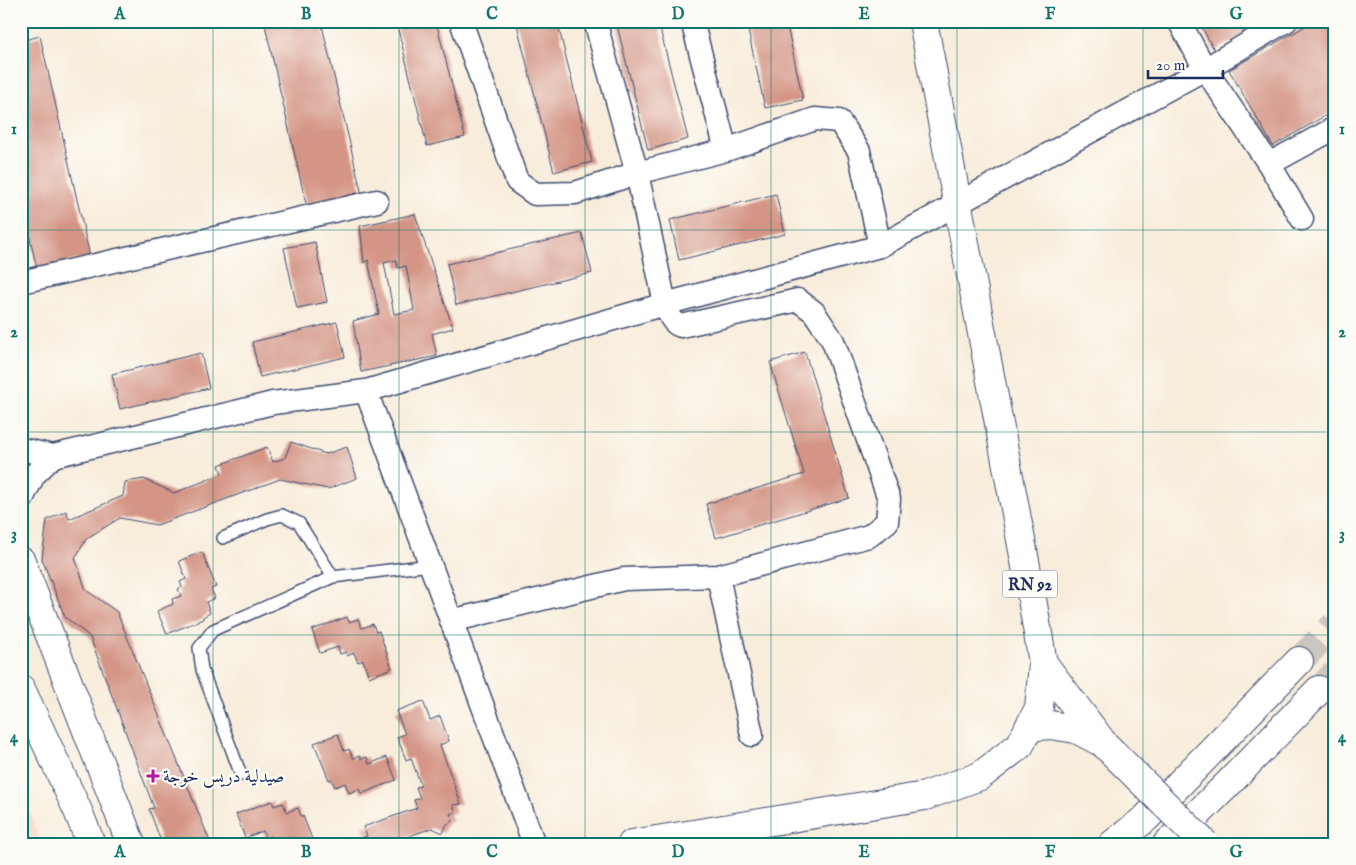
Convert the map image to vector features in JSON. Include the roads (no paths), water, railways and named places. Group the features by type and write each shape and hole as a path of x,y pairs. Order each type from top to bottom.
{"main road":[{"name":"RN 92","path":"632,844 925,796 980,776 1020,745 1039,708 1043,663 1030,584 923,21"},
{"path":"21,561 131,844"},
{"path":"1113,844 1146,818 1299,662"},
{"path":"1043,663 1103,742 1205,844"},
{"path":"21,689 78,811 91,844"},
{"path":"1167,844 1319,690"},
{"path":"1029,727 1050,725 1076,729 1103,742"}],"street":[{"path":"461,21 517,181 535,194 575,193 726,150 815,119 839,121 859,151 880,246"},
{"path":"451,621 624,579 718,576 870,536 887,522 889,498 833,341 814,312 798,300 681,326 672,321 665,304 637,174 595,21"},
{"path":"692,21 726,150"},
{"path":"1179,21 1204,69 1269,164 1302,219"},
{"path":"21,449 53,456 273,403 366,392 665,304 880,246 957,202 1204,69 1286,21"},
{"path":"1269,164 1335,128"},
{"path":"21,282 377,201"},
{"path":"366,392 534,844"},
{"path":"21,500 34,475 53,456"},
{"path":"718,576 752,735"}],"lane":[{"path":"222,538 267,519 282,515 299,523 333,577"},
{"path":"241,775 202,670 199,648 213,630 333,577 430,565"}],"tunnel":[{"path":"1299,661 1335,625"},
{"path":"1319,690 1335,674"}],"place":[{"name":"صيدلية دريس خوجة","path":"153,776"}]}
